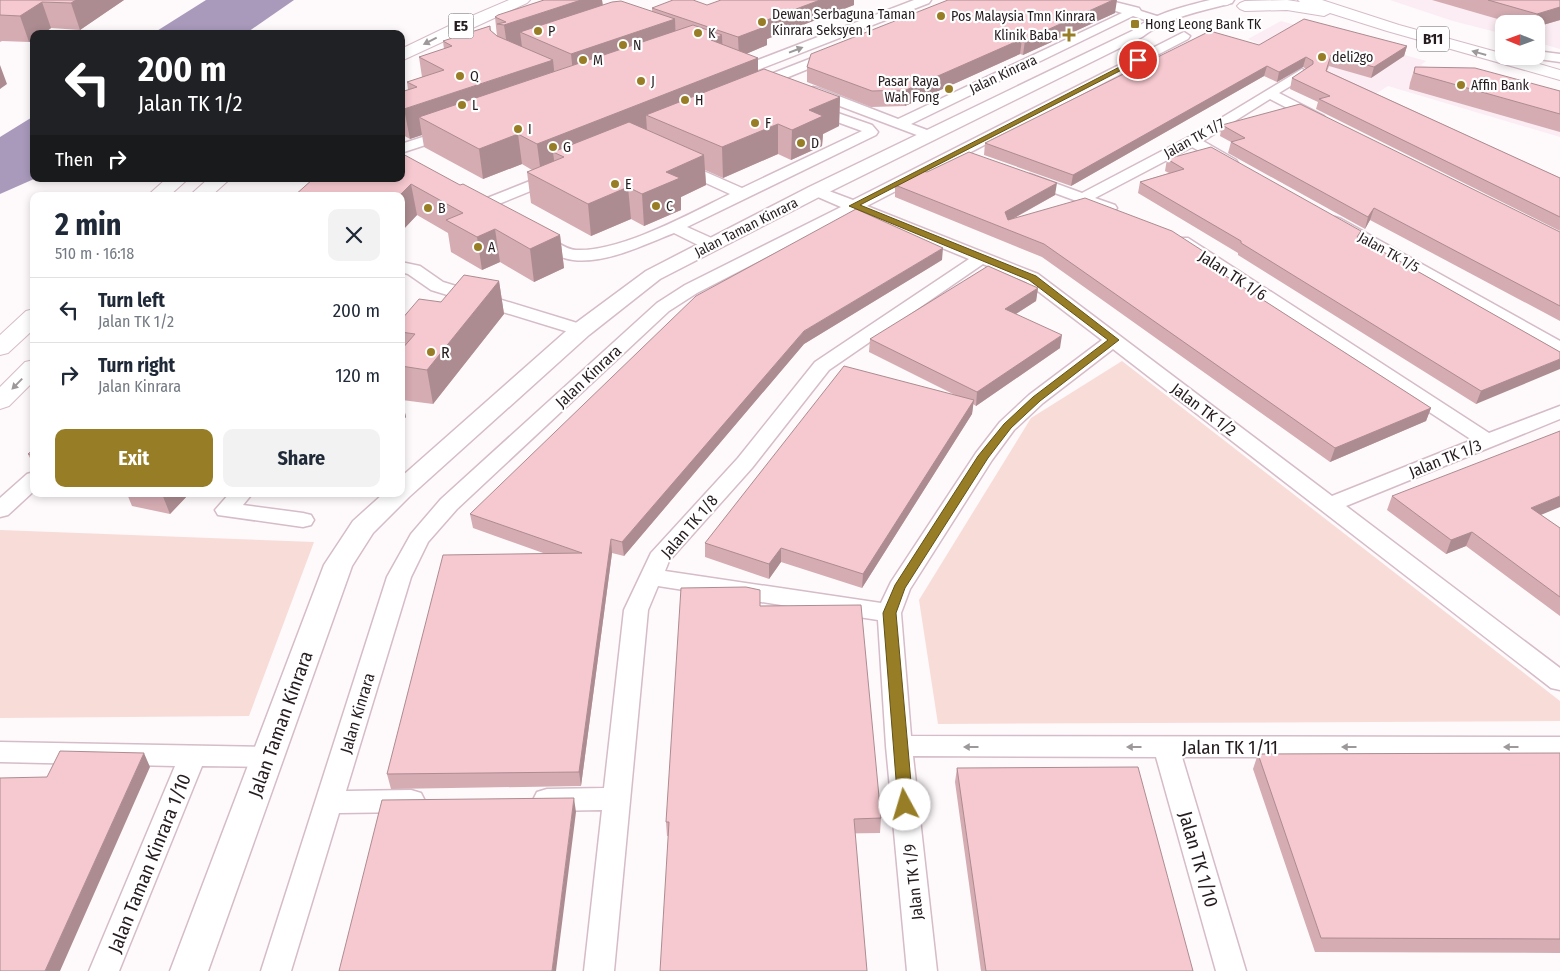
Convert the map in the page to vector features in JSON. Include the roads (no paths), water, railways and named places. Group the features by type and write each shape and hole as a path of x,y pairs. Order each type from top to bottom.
{"main road":[{"name":"E5","path":"455,12 486,0"},
{"name":"E5","path":"405,54 459,27 522,0"},
{"name":"B11","path":"1306,0 1393,28 1560,75"},
{"name":"B11","path":"1351,0 1495,44"},
{"path":"1245,6 1279,5 1306,7 1393,28"},
{"path":"1545,58 1560,62"},
{"path":"162,192 174,182"},
{"path":"204,192 216,182"},
{"path":"0,348 30,320"},
{"path":"0,401 30,371"}],"street":[{"path":"750,68 925,0"},
{"path":"1095,0 1135,11 1159,20 1180,31"},
{"name":"Jalan Taman Kinrara","path":"405,487 581,330 654,275 710,244 816,191 1137,34 1146,26 1159,20 1226,0"},
{"name":"Jalan Taman Kinrara","path":"1137,34 1180,31 1264,0"},
{"name":"Jalan Kinrara","path":"899,124 1135,11"},
{"name":"Jalan Kinrara","path":"276,971 399,577 419,539 450,504 662,307 691,289 956,152 1076,93 1180,31"},
{"path":"776,77 848,48"},
{"path":"1545,56 1560,58"},
{"path":"734,62 930,136"},
{"name":"Jalan TK 1/7","path":"1083,198 1192,141 1302,73"},
{"path":"1270,94 1330,124"},
{"path":"521,230 564,252 574,255 611,252 674,227 868,135 870,132 867,128 802,104"},
{"path":"405,148 465,127"},
{"path":"1192,141 1241,169"},
{"path":"956,152 983,162"},
{"path":"666,160 743,194"},
{"path":"478,207 569,171"},
{"path":"1010,172 1129,215"},
{"name":"Jalan TK 1/2","path":"816,191 1032,278 1560,680"},
{"path":"461,197 496,216"},
{"name":"Jalan TK 1/5","path":"1324,216 1560,349"},
{"path":"674,227 710,244"},
{"name":"Jalan TK 1/6","path":"1171,235 1487,441"},
{"name":"Jalan TK 1/8","path":"599,971 636,610 659,558 745,463 822,366 983,257"},
{"path":"405,268 414,270 431,292 581,330"},
{"name":"Jalan TK 1/9","path":"922,971 899,746 889,613 899,588 984,456 1008,426 1036,399 1114,340"},
{"name":"Jalan TK 1/3","path":"1330,505 1560,412"},
{"path":"0,510 30,483"},
{"path":"238,497 226,510 304,520"},
{"name":"Jalan Taman Kinrara","path":"189,971 338,565 363,528 395,497"},
{"path":"651,577 889,613"},
{"name":"Jalan TK 1/11","path":"899,746 1560,747"},
{"name":"Jalan TK 1/10","path":"1166,747 1231,971"},
{"path":"0,752 269,757"},
{"name":"Jalan Taman Kinrara 1/10","path":"104,971 193,755"},
{"path":"518,800 617,799"},
{"path":"329,802 438,801"}],"place":[{"name":"Pos Malaysia Tmn Kinrara","path":"941,16"},
{"name":"Dewan Serbaguna Taman Kinrara Seksyen 1","path":"762,22"},
{"name":"Hong Leong Bank TK","path":"1135,24"},
{"name":"P","path":"538,31"},
{"name":"K","path":"698,33"},
{"name":"Klinik Baba","path":"1069,35"},
{"name":"N","path":"623,45"},
{"name":"deli2go","path":"1322,57"},
{"name":"M","path":"583,60"},
{"name":"Q","path":"460,76"},
{"name":"J","path":"641,81"},
{"name":"Affin Bank","path":"1461,85"},
{"name":"Pasar Raya Wah Fong","path":"949,89"},
{"name":"H","path":"685,100"},
{"name":"L","path":"462,105"},
{"name":"F","path":"755,123"},
{"name":"I","path":"518,129"},
{"name":"D","path":"801,143"},
{"name":"G","path":"553,147"},
{"name":"E","path":"615,184"},
{"name":"C","path":"656,206"},
{"name":"B","path":"428,208"},
{"name":"A","path":"478,247"},
{"name":"R","path":"431,352"}]}
